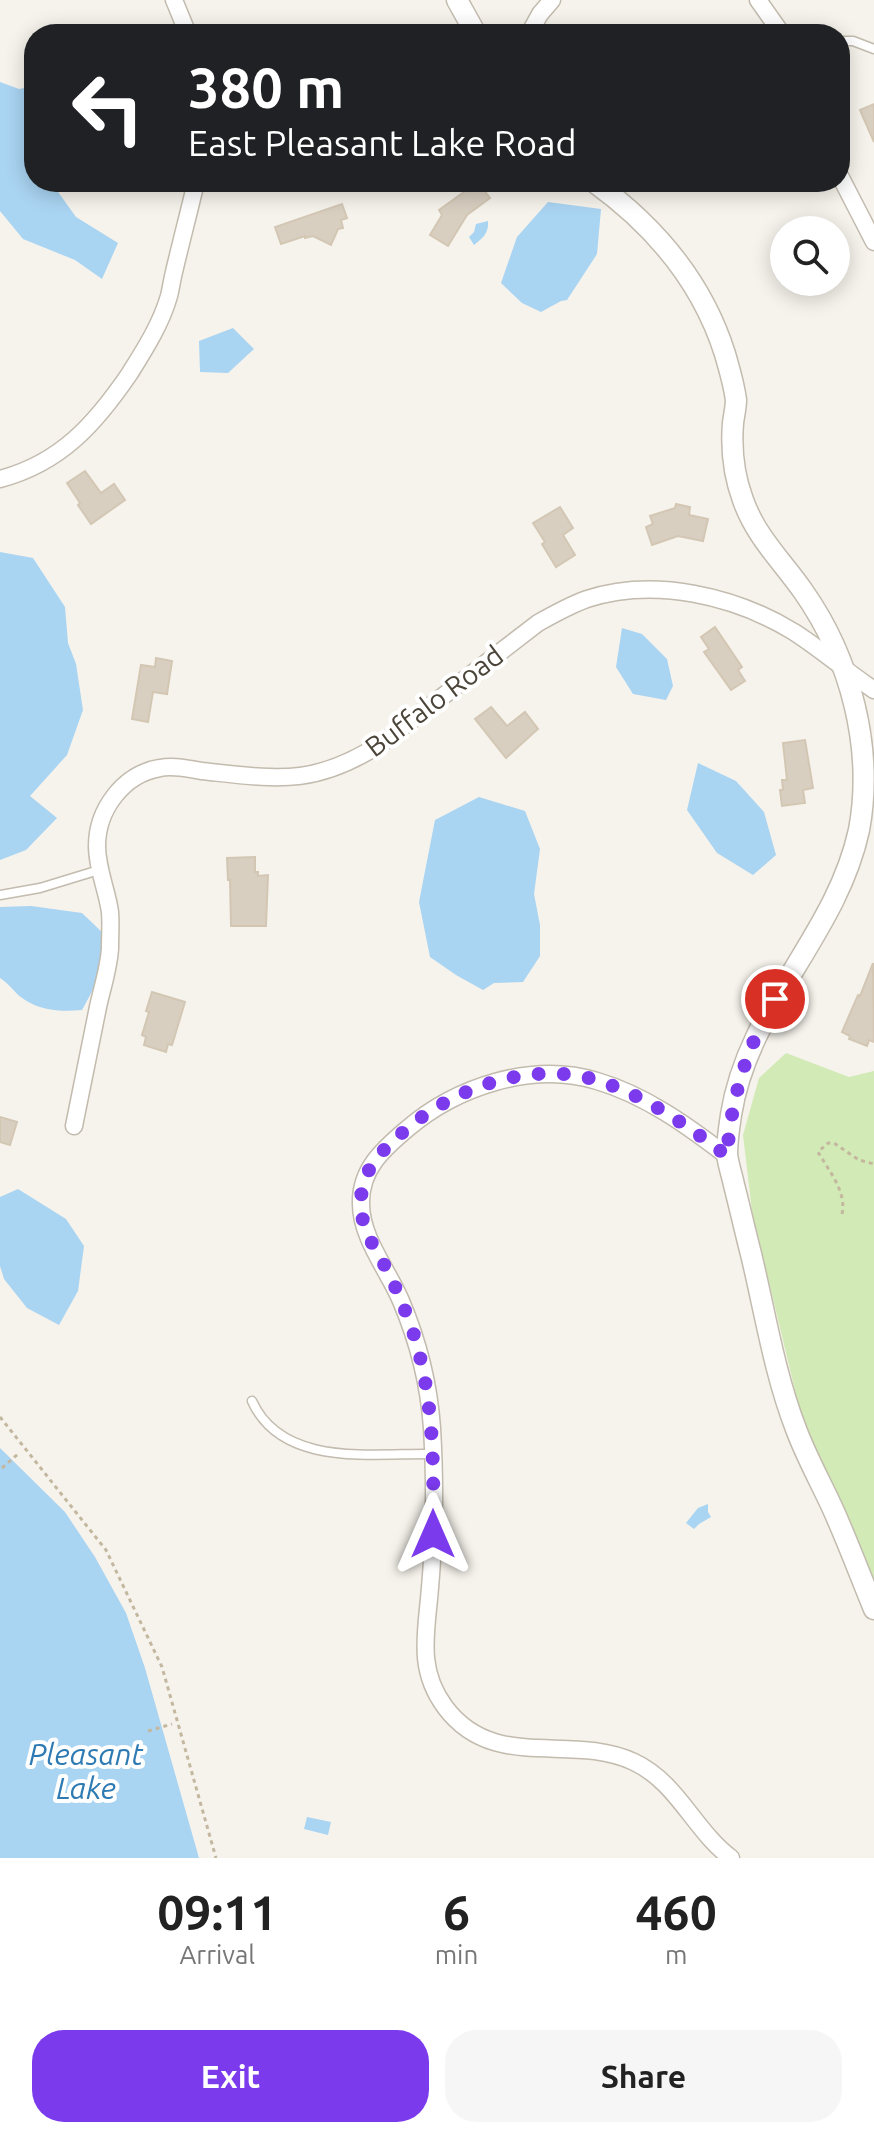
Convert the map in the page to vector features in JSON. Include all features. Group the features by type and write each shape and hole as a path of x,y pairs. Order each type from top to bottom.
{"street":[{"path":"174,0 184,24"},
{"path":"457,0 470,24"},
{"path":"534,24 552,0"},
{"path":"758,0 775,24"},
{"path":"0,479 32,468 71,444 111,401 146,348 169,295 194,192"},
{"path":"607,192 650,228 684,271 707,308 726,359 736,402 732,446 742,499 765,544 802,589 833,642 855,701 862,733 864,799 852,860 804,954 750,1047 733,1103 727,1156 781,1385 812,1469 874,1609"},
{"path":"848,192 874,242"},
{"name":"Buffalo Road","path":"74,1126 110,951 110,912 99,870 99,829 112,799 132,779 146,771 178,767 272,779 307,775 340,766 382,743 538,623 587,599 640,589 709,597 752,611 792,631 874,690"},
{"path":"727,1156 660,1110 595,1080 566,1075 518,1077 468,1090 423,1116 375,1158 367,1172 361,1205 368,1237 386,1268 414,1335 429,1406 433,1454 433,1534 425,1656 429,1675 445,1708 474,1733 491,1742 511,1747 594,1751 632,1761 664,1782 703,1832 731,1858"}],"lane":[{"path":"850,41 874,49"},
{"path":"0,895 40,888 99,870"},
{"path":"252,1401 255,1409 279,1435 307,1447 361,1456 433,1454"}],"path":[{"path":"842,1214 844,1202 818,1152 828,1143 834,1143 859,1160 874,1164"},
{"path":"0,1417 106,1550 162,1667 216,1858"},
{"path":"2,1468 18,1454"},
{"path":"148,1731 172,1724"}],"green space":[{"path":"786,1053 849,1077 874,1071 874,1593 804,1428 752,1211 743,1135 759,1078"}],"water":[{"path":"0,82 24,88 24,192 58,192 76,217 118,243 102,279 75,260 23,239 0,211"},
{"path":"548,202 601,209 597,254 567,300 541,312 522,303 501,283 517,237"},
{"path":"488,221 485,235 474,245 469,237 476,224"},
{"path":"233,328 254,349 228,373 200,372 199,341"},
{"path":"0,552 33,558 65,607 68,643 76,664 83,710 67,755 30,796 57,818 26,850 0,860"},
{"path":"622,628 642,634 667,659 673,686 666,700 633,694 616,667"},
{"path":"698,763 736,781 764,812 776,855 753,875 717,853 687,810"},
{"path":"479,797 525,811 540,849 534,894 540,925 540,956 523,982 494,983 483,990 430,957 419,902 435,820"},
{"path":"31,906 82,913 104,934 99,974 82,1010 60,1011 32,1004 0,978 0,907"},
{"path":"18,1189 66,1219 84,1246 78,1291 59,1325 27,1308 4,1279 0,1266 0,1197"},
{"name":"Pleasant Lake","path":"0,1448 65,1512 95,1557 126,1613 145,1668 199,1858 0,1858"},
{"path":"708,1504 711,1517 694,1529 686,1523 698,1508"},
{"path":"307,1817 331,1822 328,1835 304,1829"}],"building":[{"path":"874,104 874,142 860,110"},
{"path":"464,192 486,192 490,198 467,215 448,246 430,235 442,215 439,210"},
{"path":"342,204 347,218 341,220 343,228 338,229 331,245 313,236 281,244 275,227"},
{"path":"85,471 101,493 114,484 125,500 91,524 67,483"},
{"path":"676,504 690,507 689,515 708,519 703,541 678,536 652,545 646,527 653,524 650,516 675,508"},
{"path":"560,507 573,528 563,535 575,555 556,567 533,523"},
{"path":"715,627 742,667 738,670 745,681 731,690 704,652 709,649 701,637"},
{"path":"156,658 172,661 167,694 153,692 148,722 132,719 141,665 155,667"},
{"path":"491,707 507,726 525,712 538,729 506,758 475,719"},
{"path":"805,740 813,788 803,790 805,803 782,806 780,790 783,790 782,780 787,780 783,743"},
{"path":"255,857 255,872 258,876 268,875 266,926 231,926 227,858"},
{"path":"873,963 874,1042 869,1040 867,1046 849,1039 850,1036 842,1032"},
{"path":"152,992 185,1002 172,1045 168,1044 166,1052 144,1045 146,1037 142,1035"},
{"path":"0,1117 17,1122 10,1145 0,1142"}],"route":[{"path":"433,1534 431,1424 423,1370 401,1301 362,1220 362,1189 375,1158 444,1102 493,1082 540,1075 595,1080 625,1092 694,1131 727,1156 733,1103 741,1072 775,999"}]}
